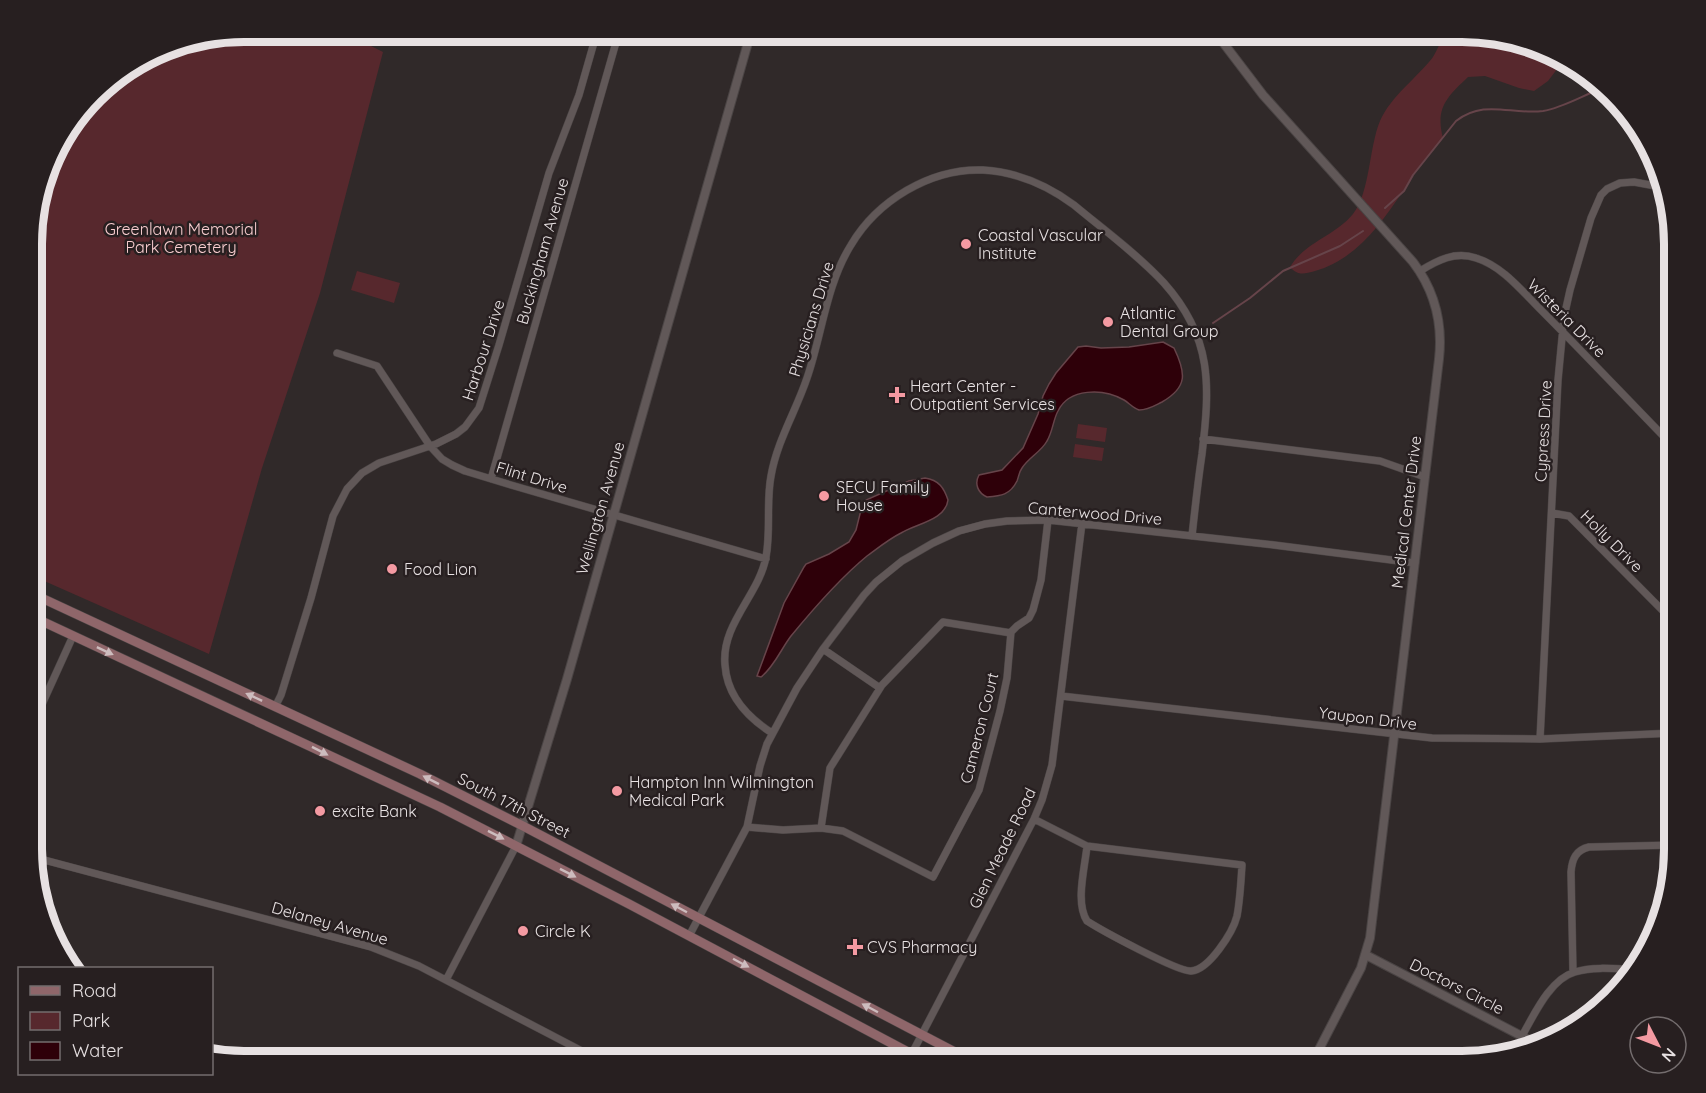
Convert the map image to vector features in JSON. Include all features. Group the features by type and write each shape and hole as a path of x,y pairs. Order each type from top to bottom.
{"main road":[{"name":"South 17th Street","path":"42,598 420,774 953,1051"},
{"path":"42,621 440,807 689,936 897,1051"}],"street":[{"name":"Harbour Drive","path":"275,707 307,611 333,516 342,496 354,480 379,463 430,446 456,434 465,427 479,408 500,345 549,173 576,104 594,42"},
{"name":"Buckingham Avenue","path":"491,479 616,42"},
{"name":"Wellington Avenue","path":"446,980 516,846 523,826 749,42"},
{"name":"Medical Center Drive","path":"1222,42 1275,110 1420,271 1435,302 1441,333 1370,938 1366,955 1347,997 1318,1051"},
{"name":"Physicians Drive","path":"772,733 748,715 738,703 728,684 724,663 726,643 766,559 769,493 773,465 807,379 832,288 842,261 862,229 898,196 934,178 981,170 1013,175 1038,183 1074,205 1165,284 1192,324 1202,352 1207,396 1203,439"},
{"name":"Cypress Drive","path":"1540,739 1558,380 1563,332 1573,280 1591,218 1601,195 1607,189 1620,183 1655,185"},
{"name":"Wisteria Drive","path":"1420,271 1450,256 1467,255 1484,261 1506,276 1664,437"},
{"name":"Flint Drive","path":"338,353 377,366 430,446 442,459 452,465 613,516 766,559"},
{"path":"1192,536 1203,439 1380,461 1425,477"},
{"name":"Holly Drive","path":"1552,513 1569,516 1664,612"},
{"path":"821,828 830,768 880,688 943,622 1011,633 1029,618 1041,580 1048,520"},
{"name":"Canterwood Drive","path":"689,936 747,827 760,766 772,733 797,688 823,648 870,589 890,570 917,551 946,537 978,526 1006,521 1048,520 1414,563"},
{"name":"Glen Meade Road","path":"914,1051 1034,819 1048,784 1082,523"},
{"name":"Cameron Court","path":"747,827 783,830 821,828 843,831 933,877 979,790 1007,678 1011,633"},
{"path":"42,704 73,636"},
{"path":"823,648 880,688"},
{"name":"Yaupon Drive","path":"1061,696 1456,740 1664,733"},
{"path":"1034,819 1087,846 1242,865 1236,918 1215,955 1207,964 1190,971 1170,965 1087,921 1083,914 1081,901 1087,846"},
{"path":"1573,972 1571,872 1576,854 1589,847 1664,845"},
{"name":"Delaney Avenue","path":"43,860 371,947 446,980 582,1051"},
{"name":"Doctors Circle","path":"1366,955 1528,1039"},
{"path":"1522,1036 1547,994 1566,975 1594,969 1624,970"}],"green space":[{"name":"Greenlawn Memorial Park Cemetery","path":"363,42 383,52 320,293 262,468 209,654 42,580 42,244 49,192 57,167 69,143 101,101 143,69 167,57 217,44"},
{"path":"1440,42 1489,44 1527,53 1558,67 1548,81 1534,91 1485,76 1468,77 1449,97 1442,111 1443,138 1416,170 1376,228 1355,250 1329,266 1308,273 1296,272 1290,267 1296,258 1346,222 1359,205 1380,121 1397,95 1433,57"},
{"path":"357,271 400,283 394,303 351,290"},
{"path":"1078,424 1107,428 1105,442 1076,438"},
{"path":"1075,444 1104,448 1102,461 1073,457"}],"water":[{"path":"1163,342 1174,348 1181,365 1182,379 1177,391 1151,408 1139,410 1124,400 1106,393 1087,392 1070,398 1058,411 1047,441 1025,464 1011,489 1001,495 987,497 979,491 977,482 979,475 1002,470 1023,448 1049,384 1078,347 1129,347"},
{"path":"925,478 940,485 945,492 948,500 942,512 929,521 892,538 867,556 827,594 800,625 766,673 761,677 757,676 784,603 806,564 849,542 856,530 862,506 866,500 909,481"}],"waterway":[{"path":"1385,208 1404,191 1413,175 1456,121 1467,114 1488,109 1543,111 1565,105 1594,92"},
{"path":"1213,323 1250,298 1283,271 1340,246 1363,231"}],"place":[{"name":"Coastal Vascular Institute","path":"966,244"},
{"name":"Atlantic Dental Group","path":"1108,322"},
{"name":"Heart Center - Outpatient Services","path":"897,395"},
{"name":"SECU Family House","path":"824,496"},
{"name":"Food Lion","path":"392,569"},
{"name":"Hampton Inn Wilmington Medical Park","path":"617,791"},
{"name":"excite Bank","path":"320,811"},
{"name":"Circle K","path":"523,931"},
{"name":"CVS Pharmacy","path":"855,947"}]}
